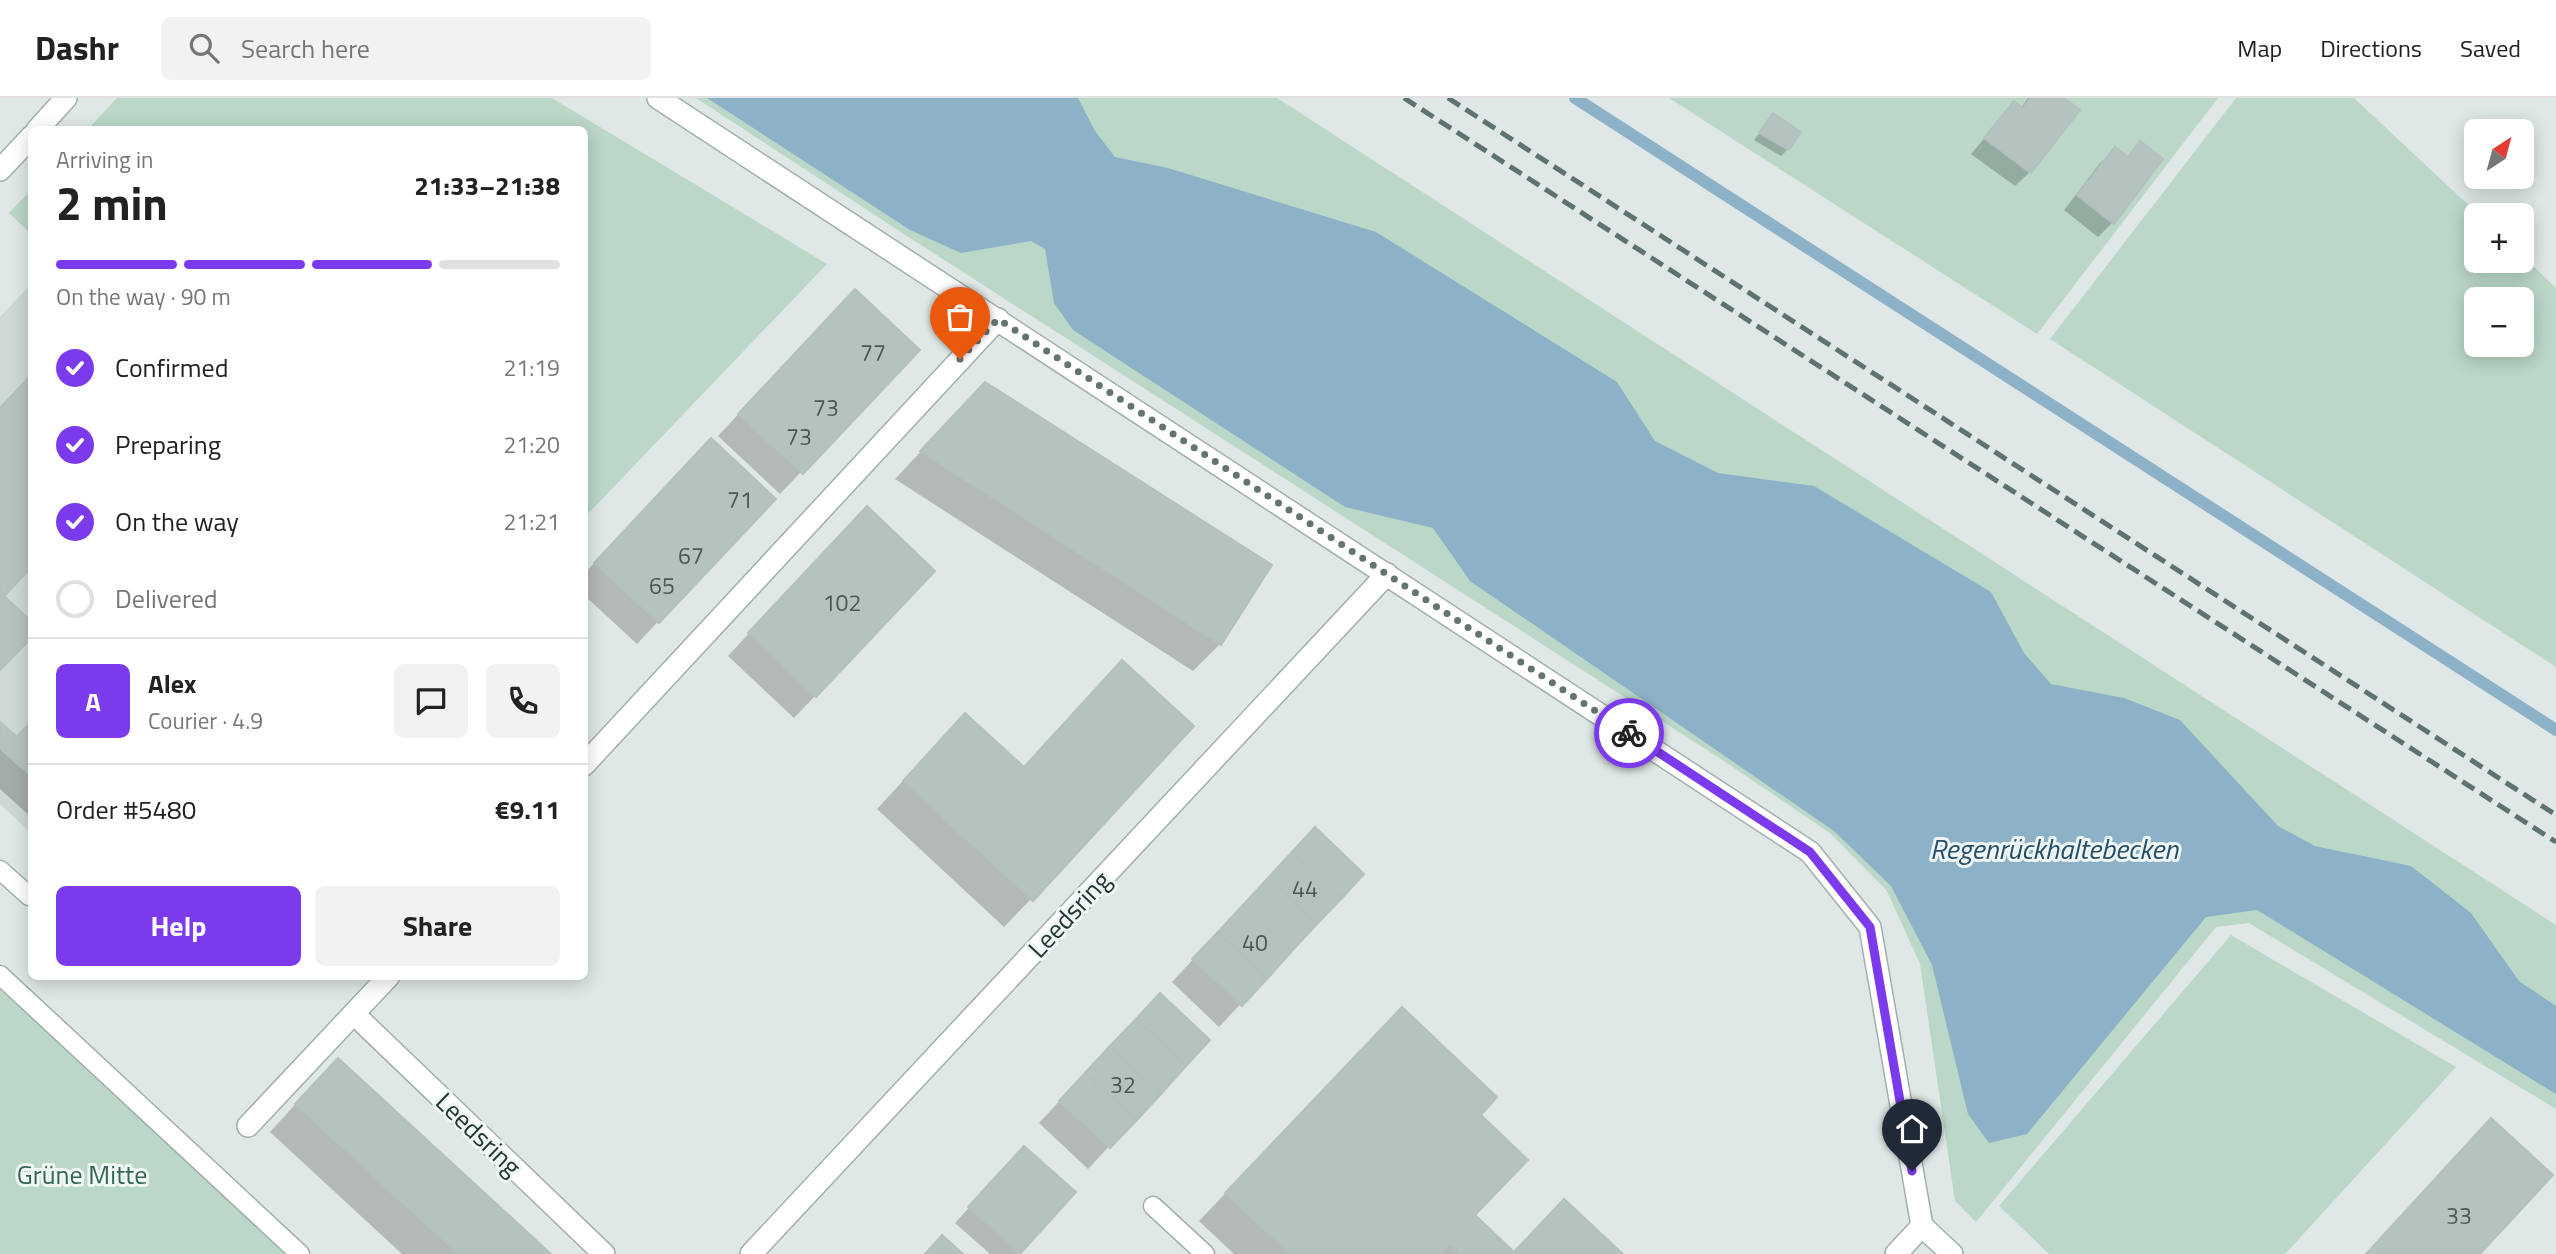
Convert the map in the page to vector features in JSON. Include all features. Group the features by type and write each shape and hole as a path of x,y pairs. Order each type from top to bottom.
{"street":[{"path":"41,126 66,98"},
{"path":"658,98 1810,852 1870,927 1922,1226 1952,1254"},
{"path":"0,170 28,140"},
{"path":"588,761 998,319"},
{"name":"Leedsring","path":"751,1254 1387,574"},
{"path":"248,1126 385,980"},
{"name":"Leedsring","path":"354,1014 604,1254"},
{"path":"1896,1254 1922,1226"}],"lane":[{"path":"0,870 28,896"},
{"path":"0,975 300,1254"},
{"path":"1153,1206 1205,1254"}],"shaded area":[{"path":"28,287 28,830 0,804 0,317"}],"green space":[{"path":"117,98 552,98 827,264 588,514 588,126 91,126"},
{"name":"Regenrückhaltebecken","path":"696,98 1277,98 2556,925 2556,1109 2249,923 2216,927 1976,1222 1955,1201 1920,964 1887,891 1830,833 1721,759"},
{"path":"1669,98 2218,98 2037,334"},
{"path":"2236,98 2354,98 2466,203 2464,203 2464,273 2534,273 2534,267 2556,288 2556,667 2050,339"},
{"path":"28,193 28,231 9,213"},
{"path":"2231,935 2456,1067 2285,1254 2049,1254 1999,1206"},
{"name":"Grüne Mitte","path":"0,988 286,1254 0,1254"}],"water":[{"name":"Regenrückhaltebecken","path":"707,98 1078,98 1095,131 1115,157 1168,168 1376,232 1617,382 1655,441 1718,473 1814,486 1991,592 2024,653 2051,684 2124,698 2180,720 2278,826 2315,846 2411,866 2471,913 2519,981 2556,1006 2556,1094 2257,910 2206,917 2027,1134 1989,1143 1968,1114 1932,965 1891,886 1834,831 1470,581 1433,528 1345,507 1073,330 1054,303 1045,249 1031,241 961,253 910,230"}],"building":[{"path":"2030,98 2064,98 2080,110 2031,173 1984,138 2014,101 2023,108"},
{"path":"1773,113 1801,132 1789,150 1759,133"},
{"path":"2140,141 2163,159 2114,224 2077,195 2115,147 2128,157"},
{"path":"855,289 920,350 803,474 738,414"},
{"path":"28,378 28,571 4,596 28,618 28,641 0,670 0,408"},
{"path":"985,382 1272,565 1221,645 920,451"},
{"path":"711,438 776,499 659,623 594,563"},
{"path":"867,506 935,571 816,697 748,633"},
{"path":"1122,660 1194,726 1033,901 903,781 965,713 1024,767"},
{"path":"0,722 17,737 3,751 0,748"},
{"path":"28,725 28,773 3,751"},
{"path":"1315,827 1364,874 1342,898 1292,852"},
{"path":"1292,852 1342,898 1317,924 1268,878"},
{"path":"1268,878 1317,924 1291,952 1243,905"},
{"path":"1243,905 1291,952 1267,979 1218,932"},
{"path":"1218,932 1267,979 1242,1006 1192,959"},
{"path":"1160,993 1210,1040 1186,1066 1136,1019"},
{"path":"1402,1007 1497,1097 1481,1115 1528,1160 1475,1215 1514,1252 1564,1199 1623,1254 1461,1254 1450,1244 1440,1254 1290,1254 1225,1193"},
{"path":"1136,1019 1186,1066 1161,1094 1109,1047"},
{"path":"1109,1047 1161,1094 1137,1120 1085,1073"},
{"path":"338,1058 551,1254 458,1254 295,1104"},
{"path":"1085,1073 1137,1120 1110,1148 1059,1101"},
{"path":"2491,1118 2553,1175 2480,1254 2366,1254"},
{"path":"1024,1146 1076,1192 1020,1254 968,1207"},
{"path":"942,1235 963,1254 925,1254"}],"waterway":[{"path":"1575,98 2556,730"}],"railway":[{"path":"1404,98 2556,842"},
{"path":"1448,98 2556,815"}],"way so far":[{"path":"960,359 998,319 1629,733"}],"route":[{"path":"1629,733 1810,852 1870,927 1912,1171"}]}
